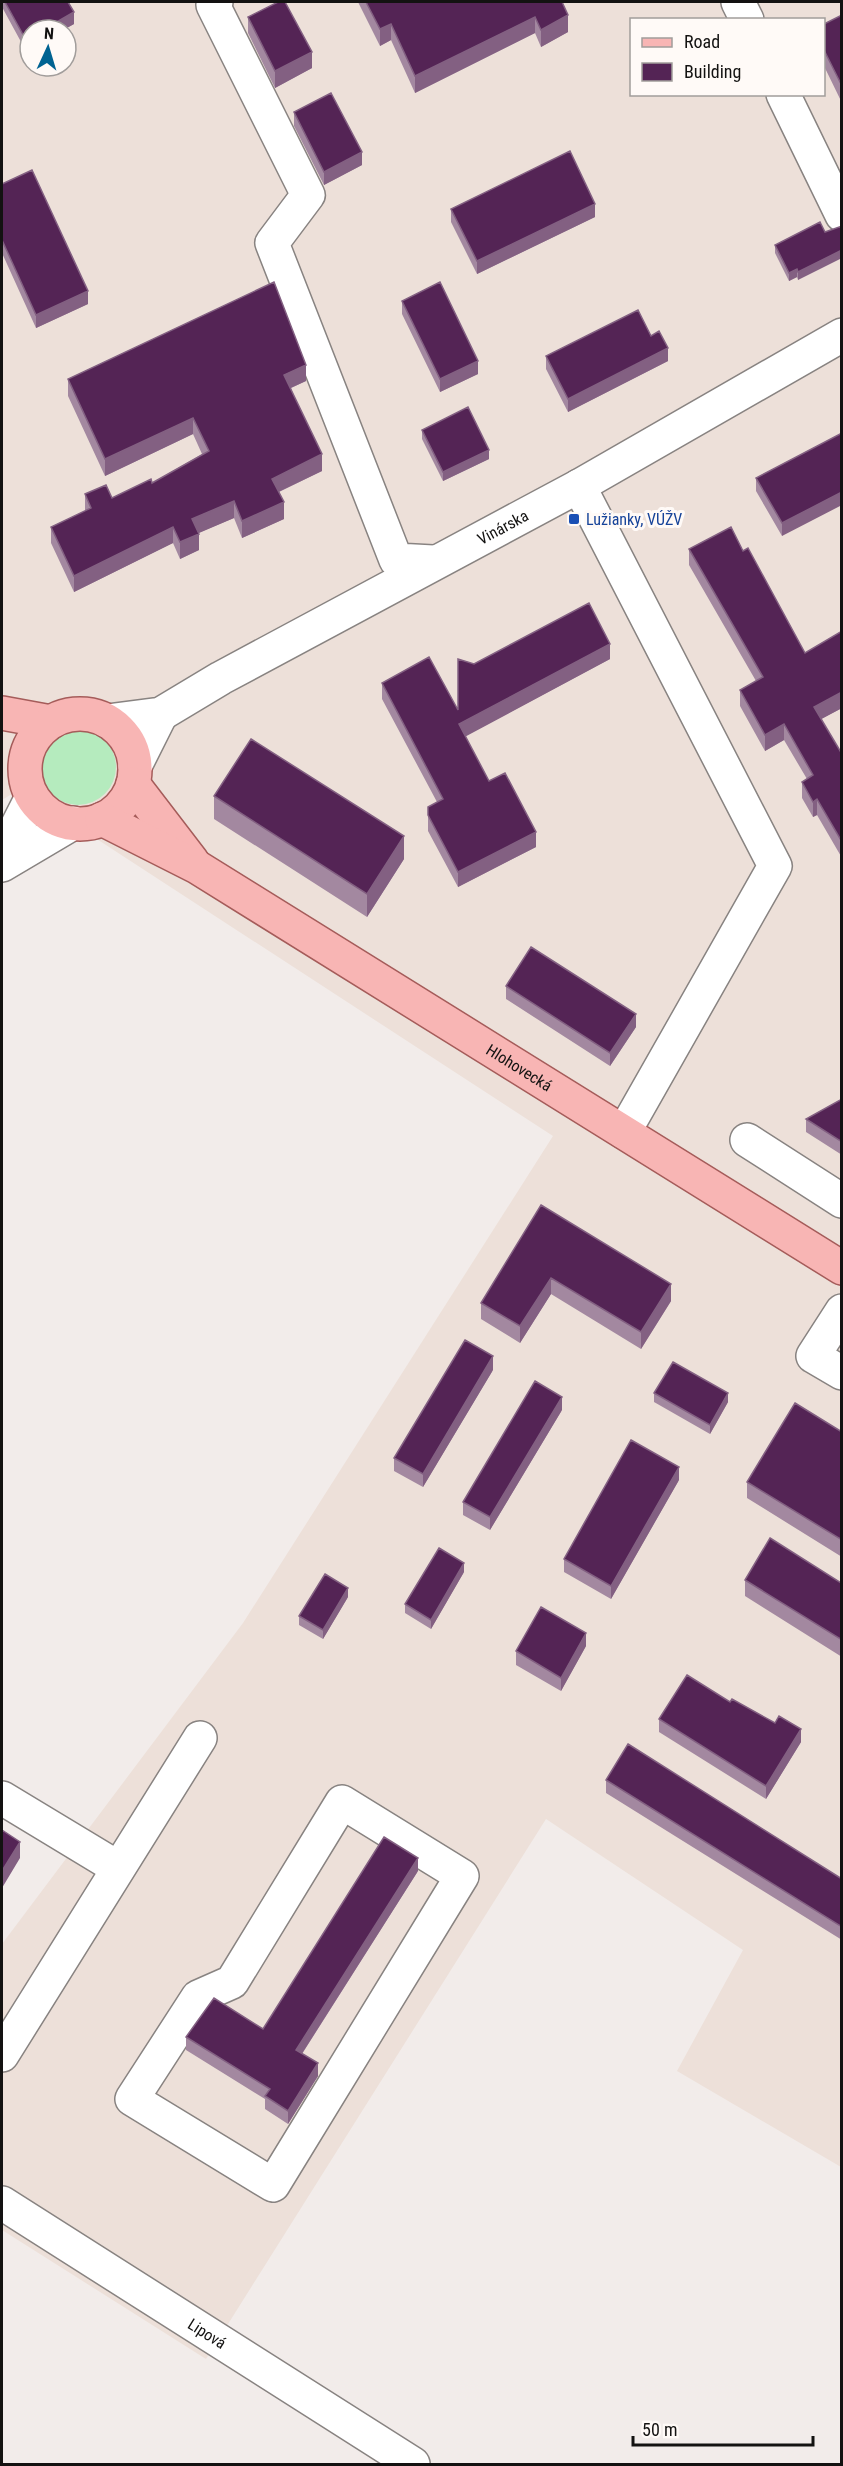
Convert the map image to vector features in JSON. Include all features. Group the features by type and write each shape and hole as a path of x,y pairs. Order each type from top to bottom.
{"main road":[{"path":"2,713 51,722"},
{"path":"85,714 107,722 115,726 127,741 134,775 121,805 87,821 50,815 20,772 30,747 42,729 51,722 67,716 85,714"},
{"name":"Hlohovecká","path":"134,775 196,867"},
{"name":"Hlohovecká","path":"87,821 196,867 842,1268"}],"street":[{"path":"216,2 213,5 308,195 272,243 276,254 396,560 433,562"},
{"path":"738,2 746,18"},
{"path":"784,96 842,215"},
{"name":"Vinárska","path":"107,722 161,714 220,678 433,562 579,486 842,335"},
{"path":"579,486 776,866 624,1132"},
{"path":"134,775 161,714"},
{"path":"2,856 20,772"},
{"path":"2,865 87,821"},
{"path":"747,1140 842,1201"},
{"path":"842,1311 813,1356 842,1373"},
{"path":"2,2055 200,1738"},
{"path":"2,1798 118,1868"},
{"path":"342,1803 462,1876 273,2185 132,2099 198,1997 232,1982 342,1803"},
{"name":"Lipová","path":"2,2203 243,2341 412,2464"}],"shaded area":[{"path":"2,2 841,2 841,2167 677,2071 743,1950 546,1819 206,2359 2,2230 2,1944 243,1623 553,1136 20,789 2,800"}],"green space":[{"path":"78,729 92,732 105,740 113,753 116,767 113,781 105,794 92,802 78,805 64,802 51,794 43,781 40,767 43,753 51,740 64,732"}],"building":[{"path":"5,2 68,2 74,12 64,18 18,18 18,26"},
{"path":"278,2 285,2 312,52 275,71 248,17"},
{"path":"366,2 562,2 568,15 541,30 535,17 415,76 391,24 380,29"},
{"path":"842,15 842,86 825,52 825,24"},
{"path":"331,93 362,152 324,172 294,112"},
{"path":"570,151 595,204 477,261 451,209"},
{"path":"32,170 88,291 36,315 2,240 2,184"},
{"path":"820,222 825,232 842,226 842,250 798,272 797,269 789,273 775,245"},
{"path":"274,282 306,365 284,375 322,454 272,479 284,502 242,521 234,501 192,519 199,534 180,542 173,527 74,576 51,527 91,508 85,494 106,485 112,498 151,479 152,483 209,451 193,418 105,459 68,379"},
{"path":"440,282 478,361 440,379 402,301"},
{"path":"638,310 651,336 659,331 668,348 568,399 546,356"},
{"path":"468,407 489,450 443,472 422,430"},
{"path":"842,433 842,492 782,523 756,478"},
{"path":"731,527 743,551 748,548 805,653 842,631 842,692 814,707 842,754 842,842 817,799 813,802 802,782 813,775 784,724 765,735 740,690 763,677 689,549"},
{"path":"589,603 610,644 459,724 489,781 505,773 536,832 458,872 428,815 428,807 443,799 382,683 429,657 458,710 458,659 474,664"},
{"path":"251,739 404,836 367,894 214,796"},
{"path":"531,947 636,1014 610,1053 506,986"},
{"path":"842,1099 842,1142 806,1119"},
{"path":"541,1205 671,1284 641,1332 551,1278 520,1326 481,1303"},
{"path":"465,1340 493,1356 423,1474 394,1458"},
{"path":"673,1362 728,1393 710,1425 654,1393"},
{"path":"535,1381 562,1397 490,1517 463,1502"},
{"path":"795,1403 842,1432 842,1540 747,1482"},
{"path":"631,1440 679,1467 611,1586 564,1559"},
{"path":"770,1538 841,1583 842,1581 842,1640 745,1580"},
{"path":"439,1548 464,1563 431,1620 405,1604"},
{"path":"325,1574 348,1588 323,1630 299,1616"},
{"path":"541,1607 586,1633 561,1678 516,1651"},
{"path":"687,1675 730,1702 732,1699 775,1723 779,1716 801,1729 766,1786 659,1719"},
{"path":"628,1744 842,1879 842,1927 606,1780"},
{"path":"2,1830 20,1842 2,1871"},
{"path":"384,1837 418,1858 296,2050 318,2063 288,2111 265,2096 270,2089 186,2037 214,1998 263,2029"}],"place":[{"name":"Lužianky, VÚŽV","path":"574,519"}]}
